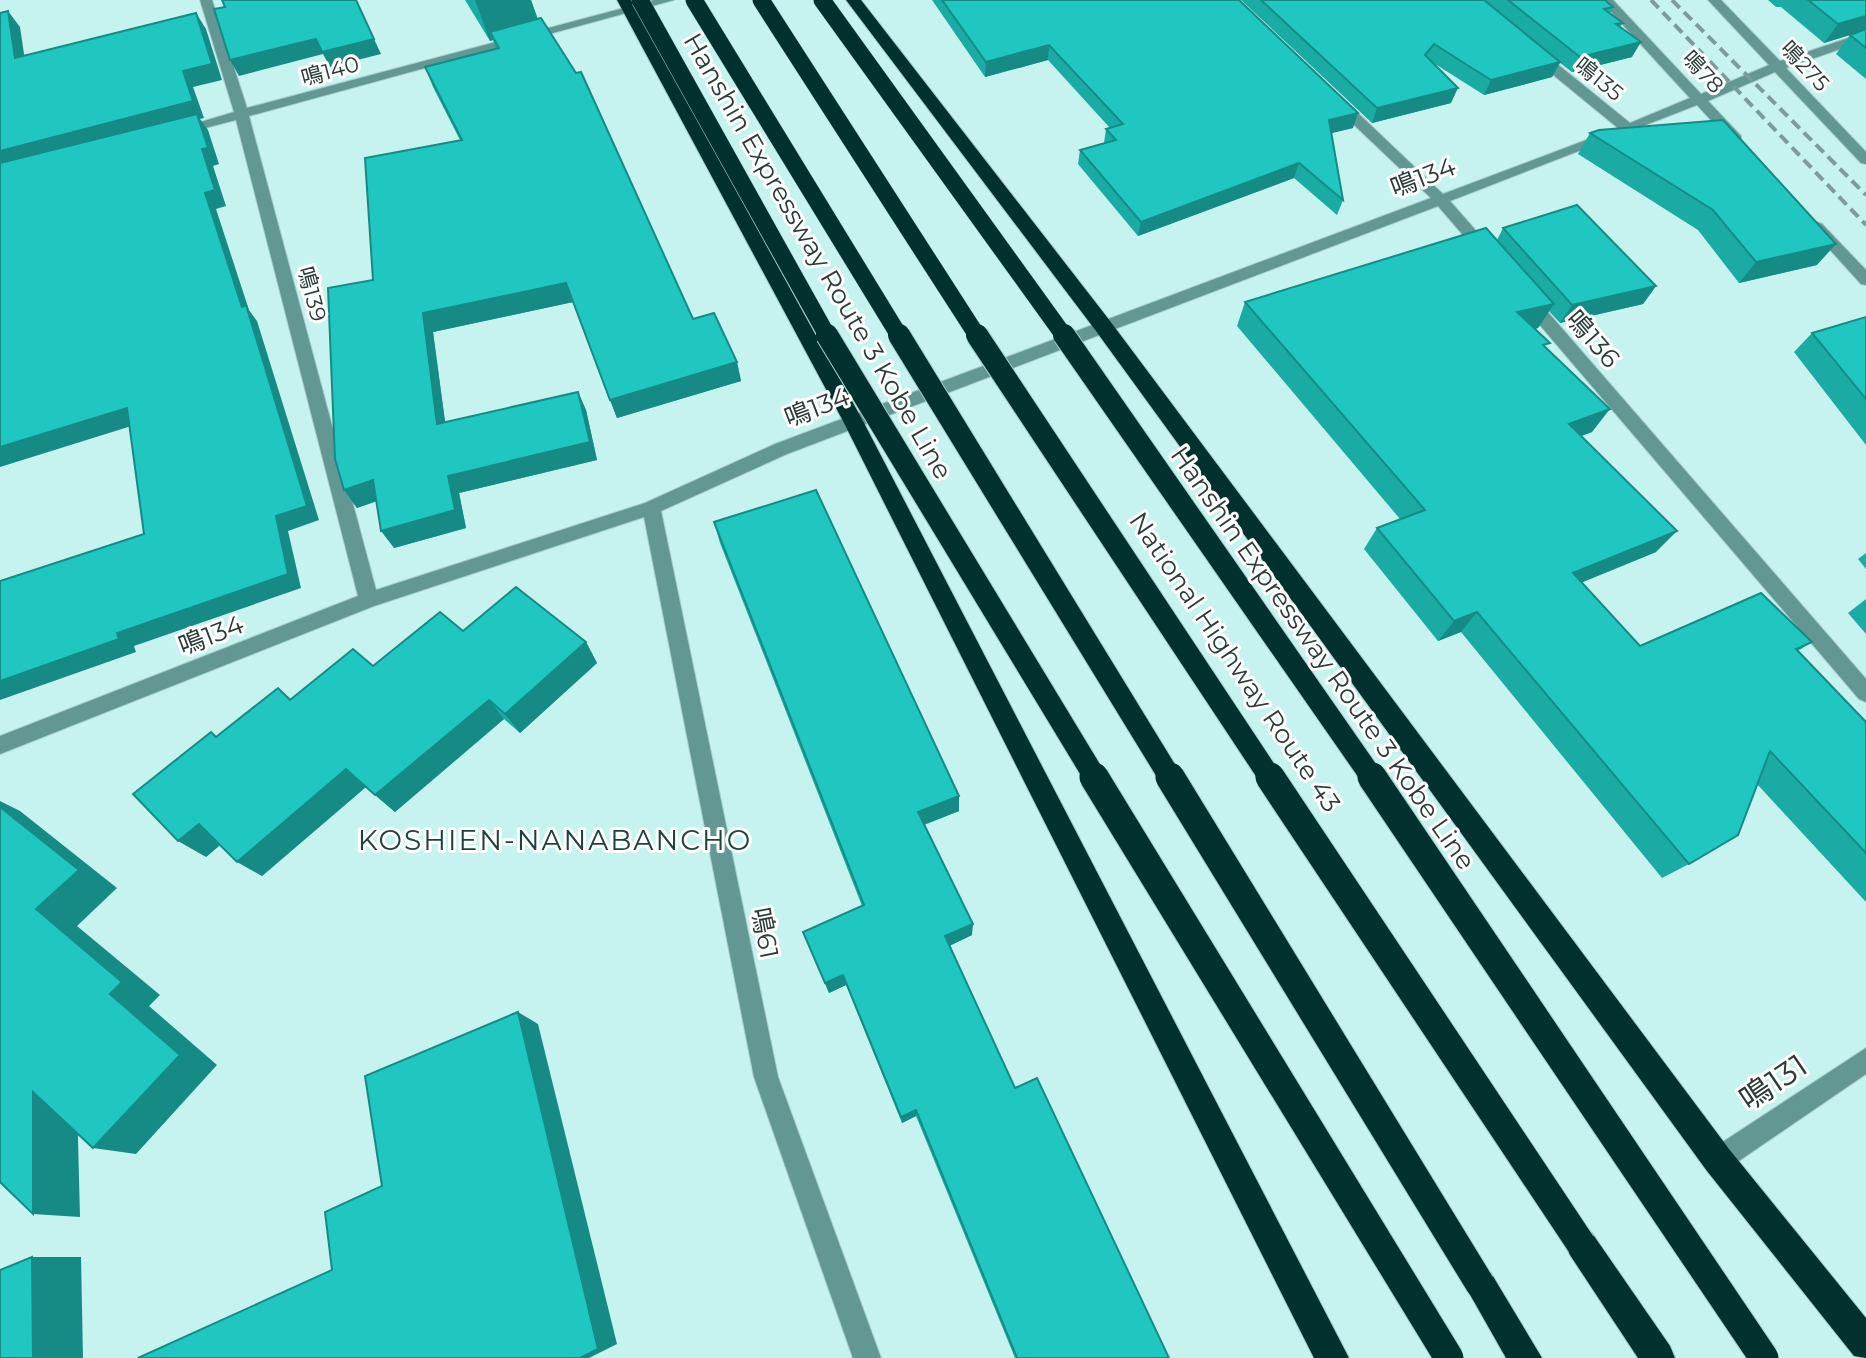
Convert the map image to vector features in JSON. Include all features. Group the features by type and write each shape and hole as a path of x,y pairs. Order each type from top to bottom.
{"highway":[{"path":"694,0 1525,1358"},
{"name":"National Highway Route 43","path":"761,0 986,350 1658,1358"},
{"name":"Hanshin Expressway Route 3 Kobe Line","path":"822,0 946,170 1457,898 1764,1358"},
{"path":"853,0 1103,326 1718,1160 1866,1344"},
{"path":"631,3 853,421 1332,1358"},
{"name":"Hanshin Expressway Route 3 Kobe Line","path":"631,3 852,380 1449,1358"}],"street":[{"name":"鳴139","path":"206,0 242,115 369,600"},
{"name":"鳴140","path":"167,134 631,3 668,0"},
{"name":"鳴78","path":"1606,0 1742,146"},
{"name":"鳴275","path":"1714,0 1866,160"},
{"name":"鳴134","path":"0,745 369,600 651,508 781,449 853,421 1628,129 1779,66 1866,36"},
{"name":"鳴135","path":"1518,40 1628,129"},
{"name":"鳴136","path":"1318,84 1440,199 1866,693"},
{"path":"1804,213 1866,280"},
{"name":"鳴61","path":"651,508 766,1077 867,1358"},
{"name":"鳴131","path":"1718,1160 1866,1060"}],"building":[{"path":"222,0 356,0 374,39 322,52 316,39 230,60 214,9 225,7"},
{"path":"942,0 1239,0 1358,113 1329,120 1343,200 1299,163 1141,222 1080,150 1116,140 1106,129 1123,124 1049,45 986,62"},
{"path":"1261,0 1484,0 1560,62 1491,80 1434,44 1425,55 1458,88 1377,108"},
{"path":"1508,0 1605,0 1613,7 1604,9 1623,23 1616,24 1641,42 1580,57"},
{"path":"1808,0 1866,0 1866,16 1838,24"},
{"path":"8,11 15,58 196,13 212,64 183,71 193,101 0,151 0,13"},
{"path":"541,18 576,73 581,72 693,319 714,313 737,362 610,400 566,283 423,313 437,424 578,392 590,442 448,476 455,510 381,531 373,480 344,490 335,459 328,288 373,280 365,158 462,140 425,67 499,48 490,32"},
{"path":"1866,29 1866,48 1850,35"},
{"path":"197,114 208,148 202,149 215,190 205,193 242,307 246,305 307,506 276,516 288,574 117,633 119,639 0,681 0,581 144,534 127,408 0,447 0,163"},
{"path":"1723,120 1836,244 1756,262 1713,210 1590,133"},
{"path":"1577,205 1656,286 1572,305 1503,228"},
{"path":"1486,228 1554,304 1517,312 1550,343 1543,345 1610,409 1569,424 1677,531 1573,573 1640,646 1761,593 1812,642 1796,649 1866,722 1866,853 1770,751 1738,835 1689,864 1477,612 1454,621 1377,528 1425,510 1245,302"},
{"path":"1866,317 1866,399 1812,333"},
{"path":"816,490 959,796 918,812 973,924 945,936 1015,1088 1037,1078 1169,1358 1017,1358 916,1110 901,1117 843,975 825,983 803,932 864,905 714,522"},
{"path":"516,587 586,642 505,714 489,700 375,795 346,769 237,862 199,824 178,841 133,794 211,732 216,737 278,688 290,700 353,649 373,666 440,612 463,631"},
{"path":"0,807 79,870 36,909 122,982 110,994 180,1055 93,1148 33,1092 33,1214 0,1182"},
{"path":"518,1012 598,1349 580,1358 138,1358 332,1270 325,1212 382,1186 365,1076"},
{"path":"32,1257 33,1358 0,1358 0,1270"}],"railway":[{"path":"1651,0 1866,225"},
{"path":"1672,0 1866,195"}],"district":[{"name":"KOSHIEN-NANABANCHO","path":"555,840"}]}
